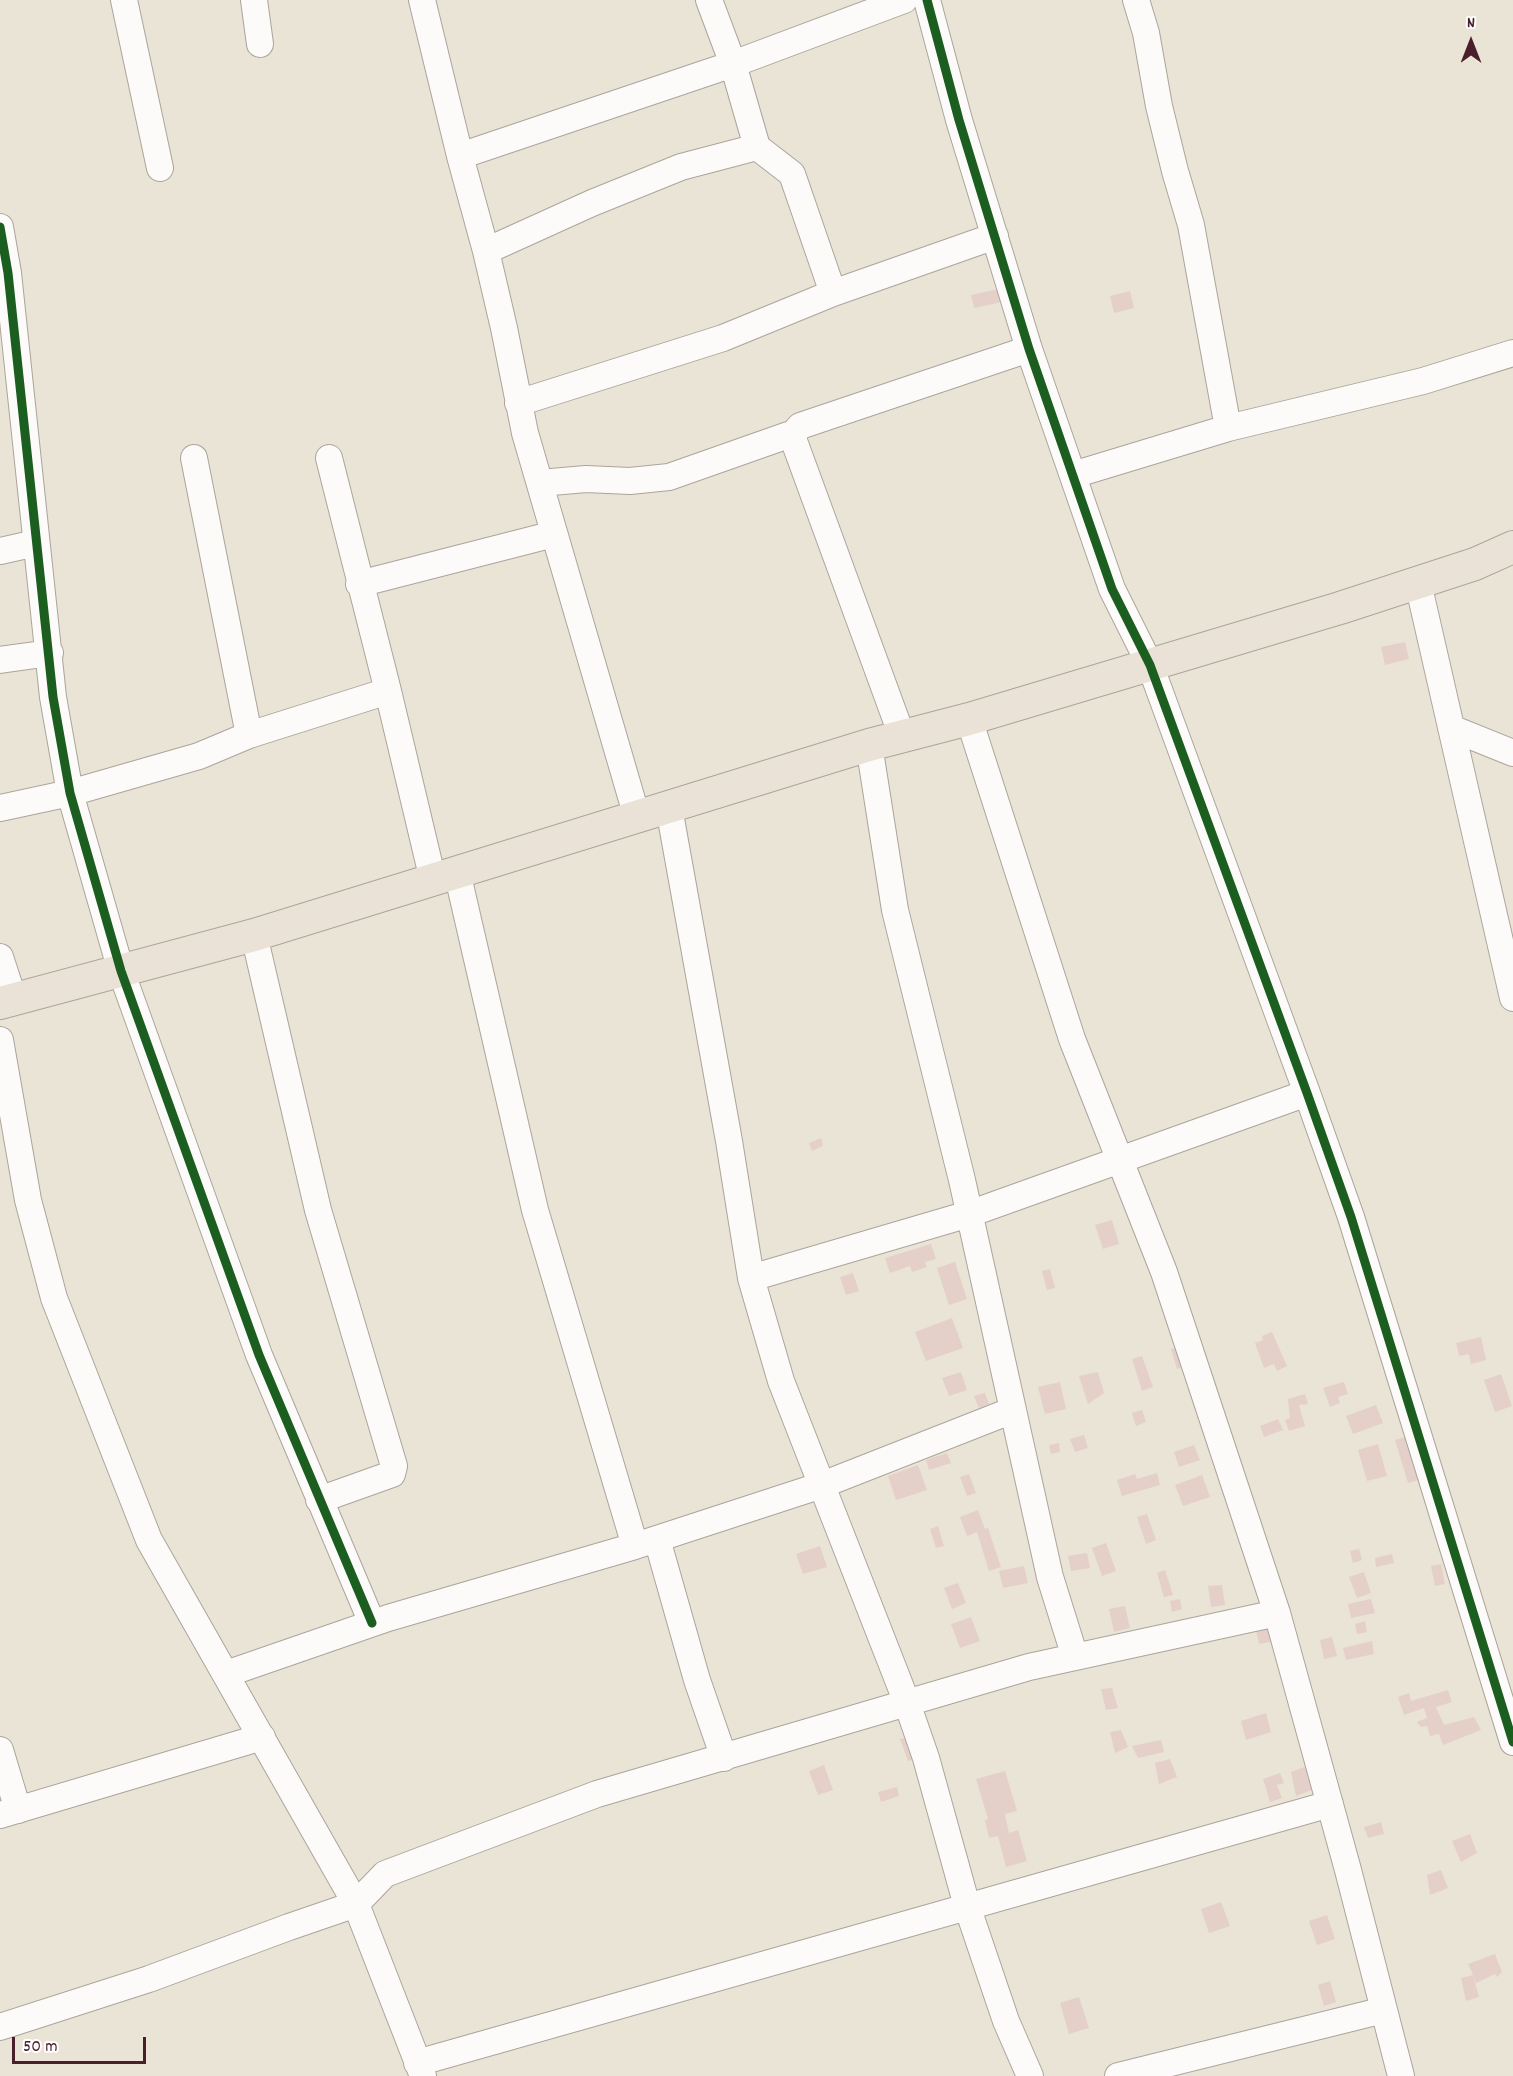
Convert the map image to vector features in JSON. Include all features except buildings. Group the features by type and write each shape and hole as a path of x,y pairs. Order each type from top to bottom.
{"main road":[{"path":"7,1001 254,935 869,745 969,719 1150,665 1418,583 1475,564 1513,547"}],"street":[{"path":"124,0 160,168"},
{"path":"254,0 260,44"},
{"path":"422,0 428,34 486,251 525,433 637,817"},
{"path":"709,0 733,64 757,147 792,174 833,292"},
{"path":"460,156 733,64 904,0"},
{"path":"927,0 959,120 1029,349 1113,589 1150,665 1351,1217 1513,1742"},
{"path":"1136,0 1146,33 1159,106 1191,225 1228,428"},
{"path":"486,251 592,203 681,167 757,147"},
{"path":"0,227 8,273 10,379 36,543 50,653 53,697 70,794 121,971 259,1355 372,1623"},
{"path":"518,403 723,338 833,292 994,236"},
{"path":"540,483 586,479 630,481 669,477 794,433 800,426 1029,349"},
{"path":"1073,475 1228,428 1423,381 1513,353"},
{"path":"794,433 794,441 902,736"},
{"path":"194,458 249,735"},
{"path":"329,458 359,584 388,691 445,876 535,1210 646,1542 724,1758"},
{"path":"359,584 554,534"},
{"path":"0,550 36,543"},
{"path":"1418,583 1513,998"},
{"path":"0,660 50,653"},
{"path":"0,808 70,794 200,756 249,735 388,691"},
{"path":"969,719 1072,1039 1164,1272 1277,1613 1401,2076"},
{"path":"1451,728 1513,753"},
{"path":"869,745 895,910 969,1214 1050,1576 1075,1657"},
{"path":"669,808 751,1278 781,1381 907,1703 926,1758 967,1906 1006,2020 1030,2076"},
{"path":"254,935 318,1210 394,1466 392,1474 319,1500"},
{"path":"0,957 7,1001"},
{"path":"0,1041 28,1200 54,1298 150,1540 356,1904 420,2069 967,1906 1330,1804"},
{"path":"751,1278 969,1214 1307,1093"},
{"path":"226,1674 372,1623 646,1542 822,1485 1013,1410"},
{"path":"0,2027 149,1979 356,1904 385,1874 597,1794 1029,1667 1277,1613"},
{"path":"0,1750 9,1813 262,1737"},
{"path":"1118,2076 1384,2010"}],"cycle path":[{"path":"927,0 959,120 1029,349 1112,589 1150,665 1351,1217 1513,1742"},
{"path":"0,227 8,273 53,697 70,793 121,971 259,1355 372,1623"}]}
